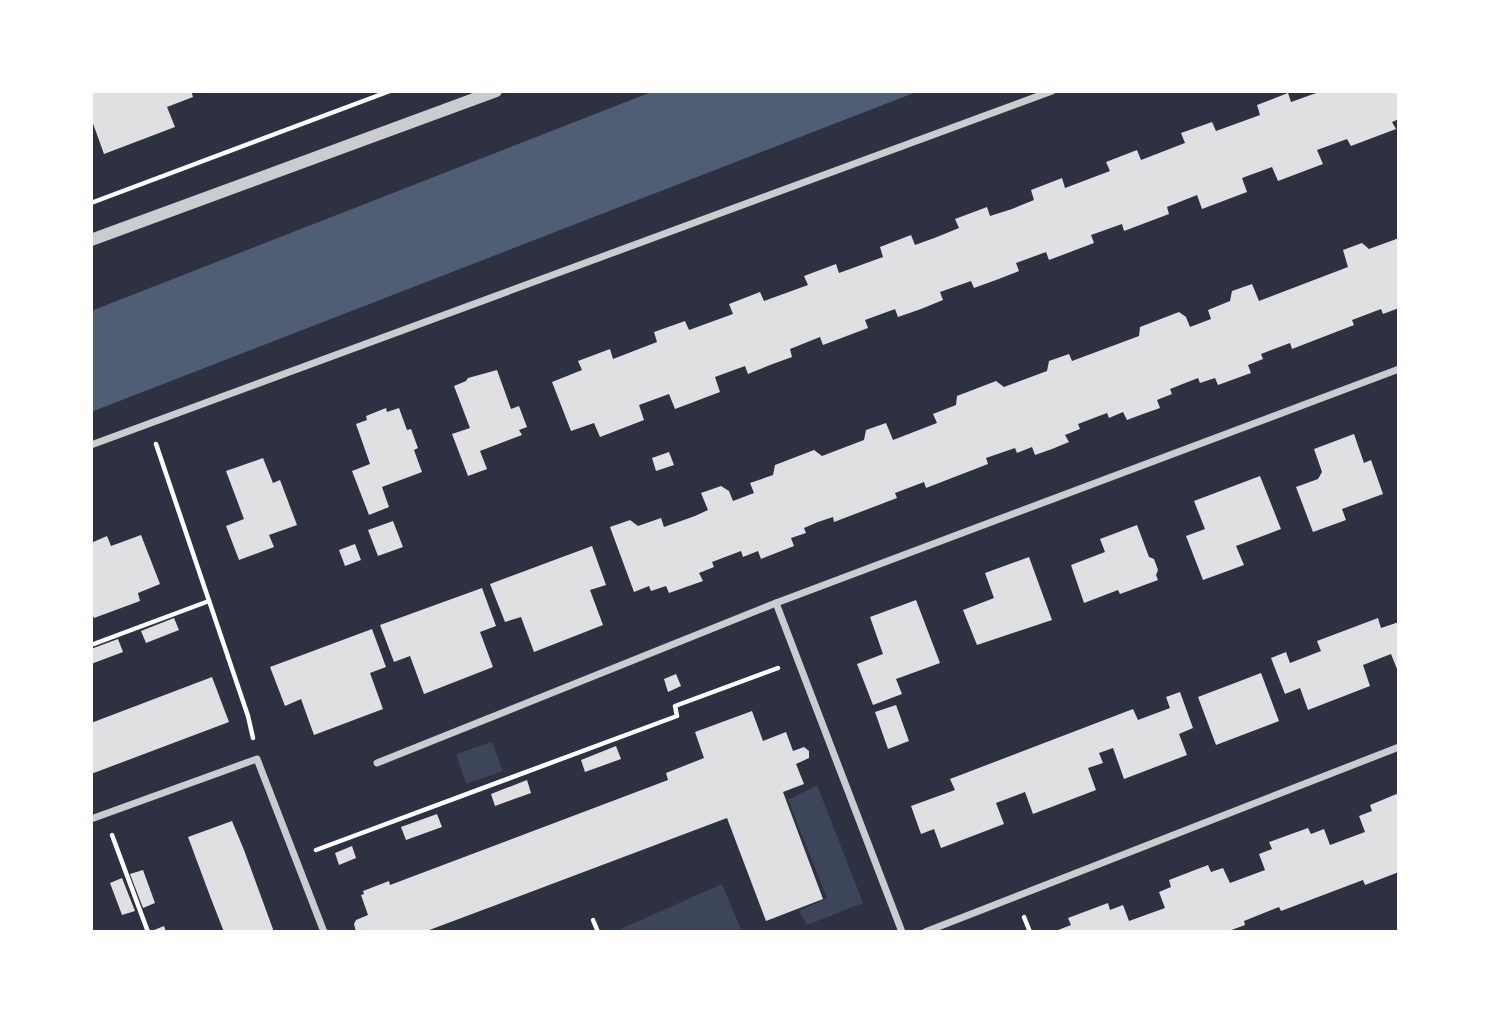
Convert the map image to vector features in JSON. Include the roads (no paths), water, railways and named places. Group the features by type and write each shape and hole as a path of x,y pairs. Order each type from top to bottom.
{"street":[{"path":"91,445 1052,91"},
{"path":"91,240 490,92"},
{"path":"377,763 776,603 1399,369"},
{"path":"776,603 901,932"},
{"path":"925,932 1399,747"},
{"path":"91,819 257,759 324,932"}]}
